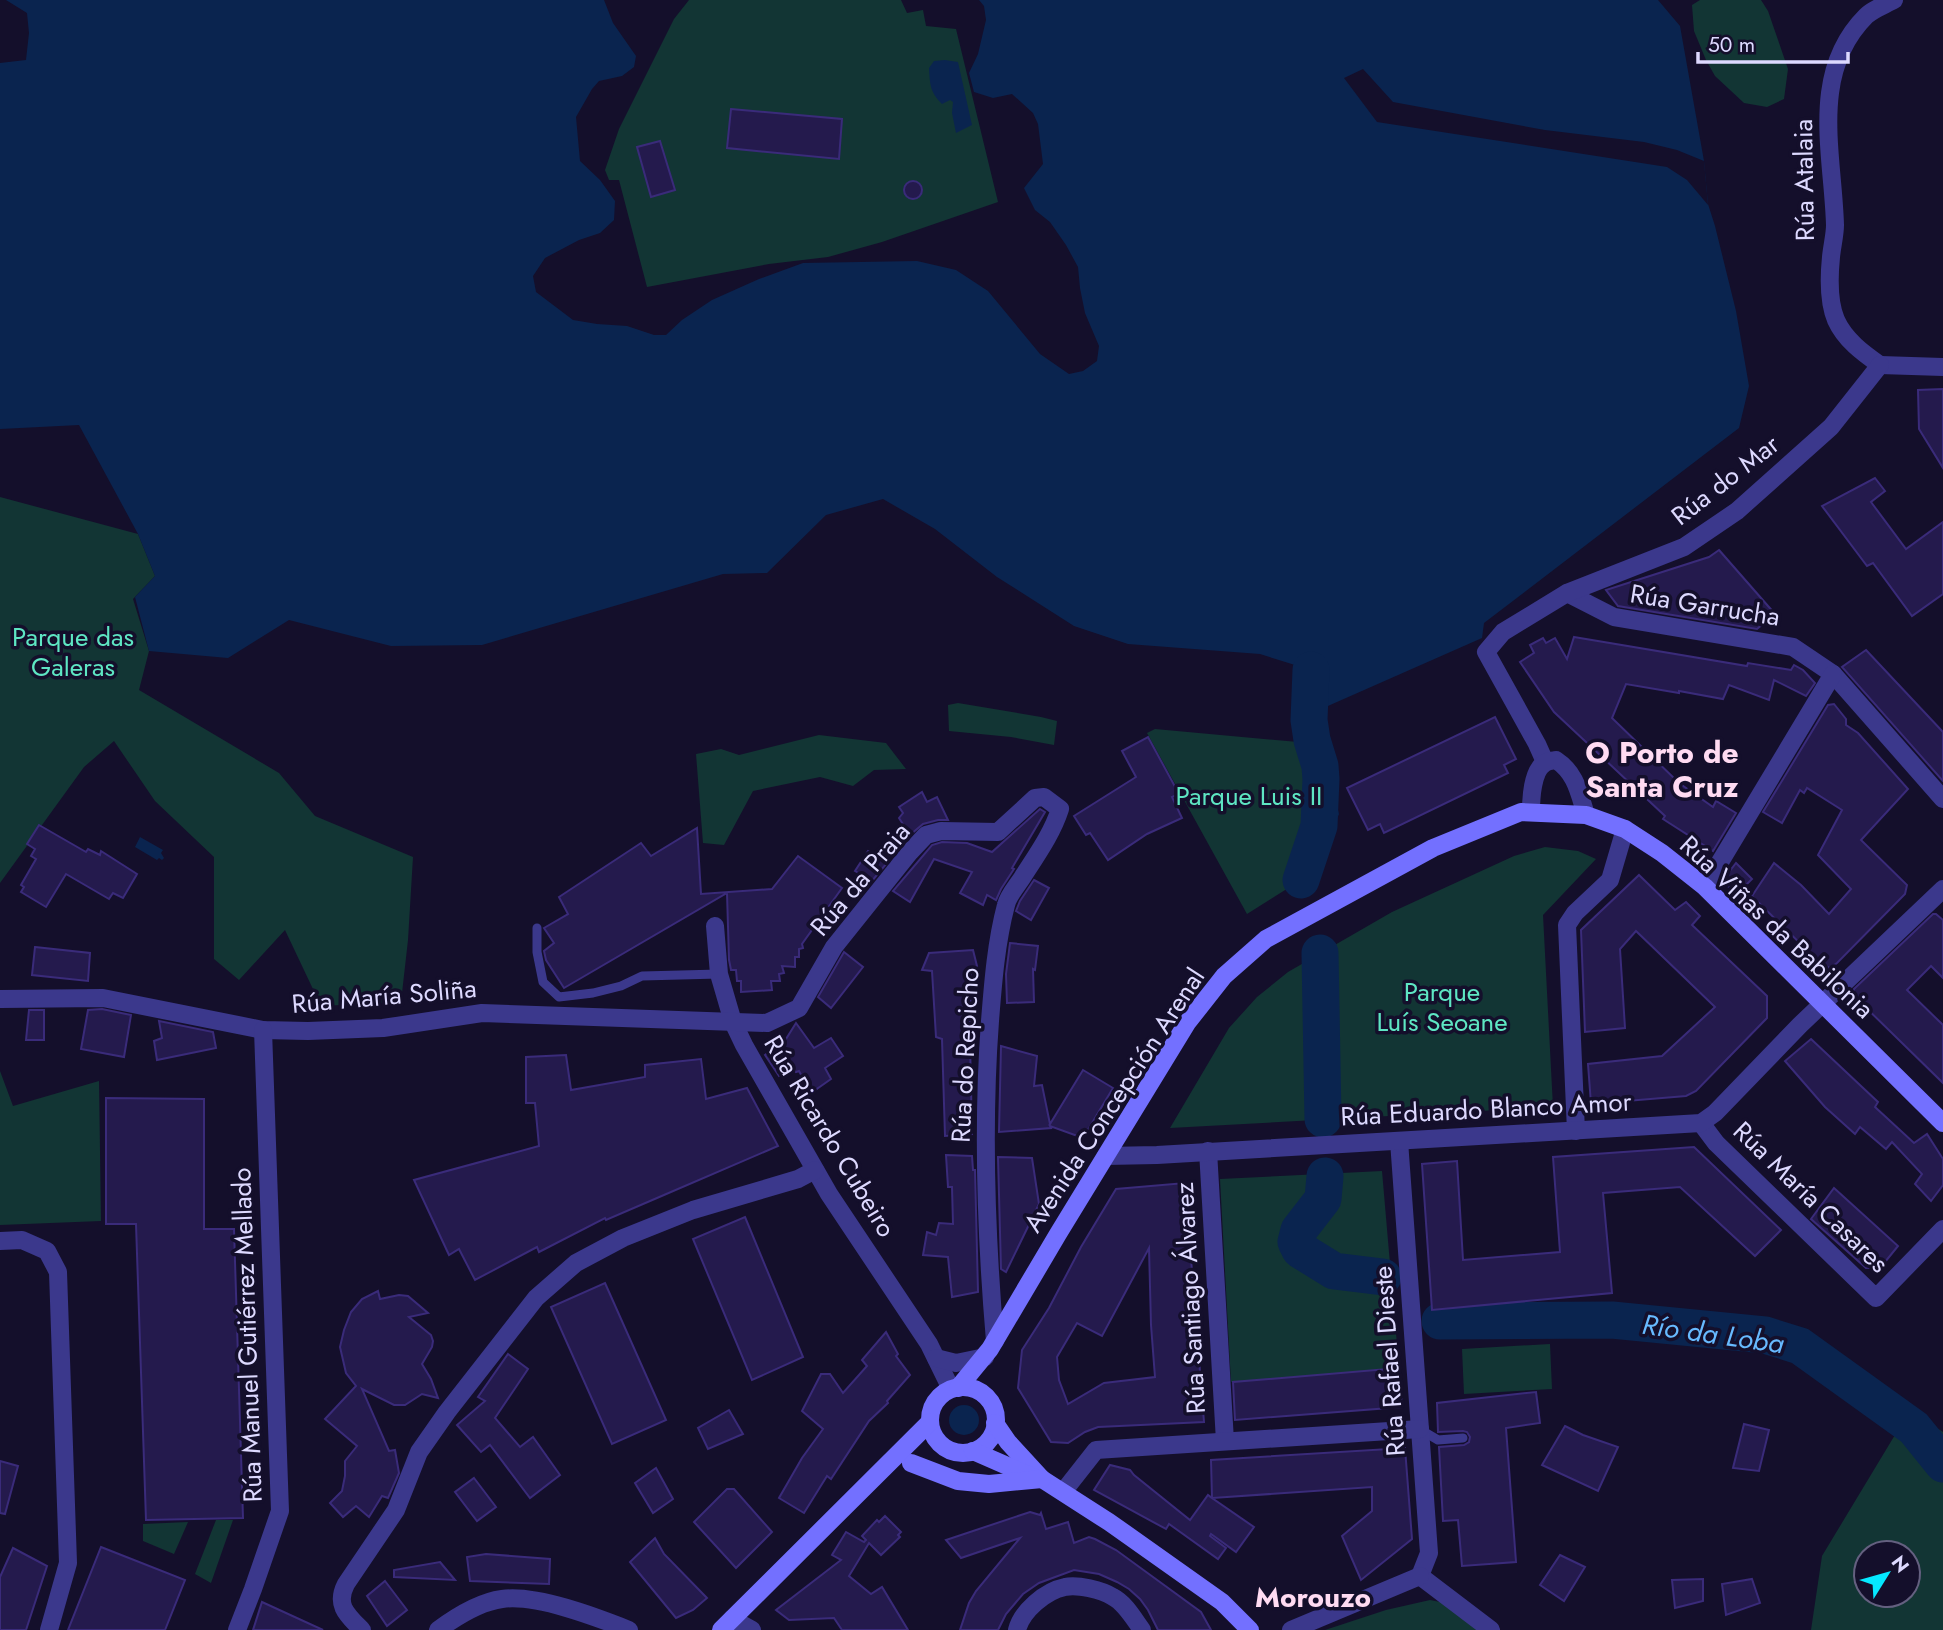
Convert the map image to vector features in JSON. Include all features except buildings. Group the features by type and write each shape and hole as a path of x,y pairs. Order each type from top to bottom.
{"main road":[{"name":"Avenida Concepción Arenal","path":"731,1626 930,1422 935,1402 943,1394 955,1389 990,1349 1187,1023 1224,976 1251,951 1277,933 1433,848 1521,812 1586,815"},
{"name":"Rúa Viñas da Babilonia","path":"1586,815 1625,829 1662,853 1704,887 1943,1123"},
{"name":"Avenida Concepción Arenal","path":"990,1349 984,1395 995,1413 995,1423 1038,1479"},
{"path":"955,1389 966,1387 984,1395"},
{"path":"930,1422 936,1440 952,1451"},
{"path":"973,1451 988,1441 994,1432 995,1423"},
{"name":"Avenida Concepción Arenal","path":"879,1473 952,1451 973,1451"},
{"path":"973,1451 1063,1492 1222,1602 1250,1630"},
{"path":"911,1463 958,1481 989,1484 1038,1479"}],"street":[{"name":"Rúa Atalaia","path":"1880,365 1855,348 1837,320 1830,293 1830,260 1835,227 1827,121 1832,77 1847,39 1868,14 1894,0"},
{"path":"1880,365 1943,367"},
{"name":"Rúa do Mar","path":"1545,762 1538,744 1486,652 1503,632 1567,593 1684,547 1737,511 1831,427 1880,365"},
{"name":"Rúa Garrucha","path":"1567,593 1614,617 1793,647 1832,674 1943,799"},
{"path":"1704,887 1832,674"},
{"path":"1531,812 1531,793 1540,768 1545,762 1556,760 1568,768 1586,815"},
{"name":"Rúa da Praia","path":"733,1022 767,1023 799,1008 834,947 926,835 942,831 998,832 1035,797 1044,797"},
{"name":"Rúa do Repicho","path":"990,1349 986,1076 995,966 1006,902 1042,847 1055,824 1060,808 1044,797"},
{"path":"1576,1130 1567,925 1575,913 1610,880 1625,829"},
{"path":"1701,1123 1715,1113 1822,1004 1943,889"},
{"name":"Rúa Ricardo Cubeiro","path":"715,926 719,974 733,1022 744,1045 815,1170 929,1344 955,1389"},
{"name":"Rúa María Soliña","path":"0,999 103,998 263,1030 383,1028 482,1013 733,1022"},
{"name":"Rúa Manuel Gutiérrez Mellado","path":"237,1630 280,1511 263,1030"},
{"name":"Rúa Eduardo Blanco Amor","path":"1105,1156 1701,1123"},
{"name":"Rúa María Casares","path":"1701,1123 1716,1143 1877,1298 1943,1229"},
{"name":"Rúa Rafael Dieste","path":"1399,1141 1429,1553 1420,1576"},
{"name":"Rúa Santiago Álvarez","path":"1208,1152 1225,1441"},
{"path":"362,1630 351,1620 341,1603 346,1584 396,1510 418,1452 536,1298 576,1263 622,1238 693,1210 798,1179 815,1170"},
{"path":"0,1241 22,1240 47,1251 58,1272 68,1563 49,1630"},
{"path":"936,1358 956,1363 990,1349"},
{"path":"1063,1492 1096,1450 1420,1429"},
{"path":"1291,1630 1420,1576 1491,1630"},
{"path":"1017,1630 1019,1623 1036,1601 1065,1587 1091,1588 1115,1597 1142,1630"},
{"path":"438,1630 458,1616 483,1604 503,1599 530,1598 629,1630"},
{"path":"731,1626 752,1630"}],"lane":[{"path":"537,928 537,952 543,982 559,998 621,986 642,976 719,974"},
{"path":"1420,1429 1438,1440 1464,1438"}],"green space":[{"path":"689,0 901,0 907,13 923,10 926,26 956,29 998,202 882,242 828,257 769,264 647,287 619,180 609,180 605,170 619,129 674,19"},
{"path":"1700,0 1761,0 1768,11 1788,69 1784,99 1767,107 1744,103 1715,76 1694,31 1692,5"},
{"name":"Parque das Galeras","path":"0,497 138,534 155,576 133,599 149,651 139,690 279,773 315,816 413,857 401,1002 321,1006 285,930 239,980 214,959 214,857 155,801 114,741 84,767 0,883"},
{"path":"958,703 1057,721 1054,745 1011,737 949,731 948,705"},
{"name":"Parque Luis II","path":"1155,729 1298,742 1313,764 1300,867 1301,880 1247,914 1147,733"},
{"path":"819,735 886,743 906,769 874,770 853,786 820,777 753,791 724,845 703,843 696,754 721,749 739,755"},
{"name":"Parque Luís Seoane","path":"1545,847 1578,851 1596,859 1543,915 1553,1107 1170,1128 1229,1028 1257,997 1288,972 1392,912 1514,856"},
{"path":"0,1071 13,1106 99,1081 101,1221 0,1225"},
{"path":"1382,1171 1399,1368 1231,1382 1220,1179"},
{"path":"1550,1344 1552,1389 1464,1394 1462,1349"},
{"path":"1910,1410 1943,1432 1943,1630 1811,1630 1822,1556"},
{"path":"216,1520 233,1520 211,1583 195,1574"},
{"path":"188,1522 174,1554 143,1541 143,1524"},
{"path":"1430,1600 1450,1604 1481,1630 1325,1630 1386,1610"}],"water":[{"path":"6,0 604,0 613,23 636,56 634,67 622,76 599,81 576,117 580,161 600,180 615,201 614,220 600,233 579,240 545,258 533,276 536,292 573,320 627,326 654,335 666,335 682,320 712,300 803,263 917,261 956,270 988,291 1040,354 1069,374 1083,371 1097,361 1099,346 1085,313 1078,267 1050,222 1035,210 1024,188 1043,164 1038,124 1033,113 1012,94 993,98 974,92 969,73 978,54 986,20 984,6 979,0 1658,0 1680,26 1704,161 1708,204 1736,311 1749,386 1739,428 1484,623 1482,638 1312,713 1311,670 1260,654 1128,644 1074,626 997,577 935,529 883,499 826,515 767,573 723,574 482,645 391,646 289,620 228,658 149,651 135,597 155,576 138,534 79,425 0,429 0,63 26,60 29,33 27,13"},
{"path":"934,61 958,62 972,125 956,133 953,102 950,100 942,104 930,84 929,68"},
{"path":"1313,764 1328,766 1339,814 1313,872 1301,880 1300,867"},
{"path":"140,837 163,850 161,853 164,858 157,860 135,847"},
{"path":"964,1405 975,1409 979,1420 975,1431 964,1435 953,1431 949,1420 953,1409"}],"pier":[{"path":"1363,69 1393,102 1545,130 1644,142 1677,150 1704,161 1708,205 1687,180 1667,167 1377,122 1344,78"}],"waterway":[{"name":"Río da Loba","path":"1301,880 1319,826 1320,766 1309,720 1311,670"},
{"name":"Río da Loba","path":"1320,953 1323,1119"},
{"name":"Río da Loba","path":"1325,1176 1323,1199 1299,1230 1296,1242 1300,1250 1334,1271 1383,1277"},
{"name":"Río da Loba","path":"1440,1321 1612,1320 1765,1335 1800,1346 1914,1428 1943,1464"}],"district":[{"name":"O Porto de Santa Cruz","path":"1662,769"},
{"name":"Morouzo","path":"1313,1597"}]}
